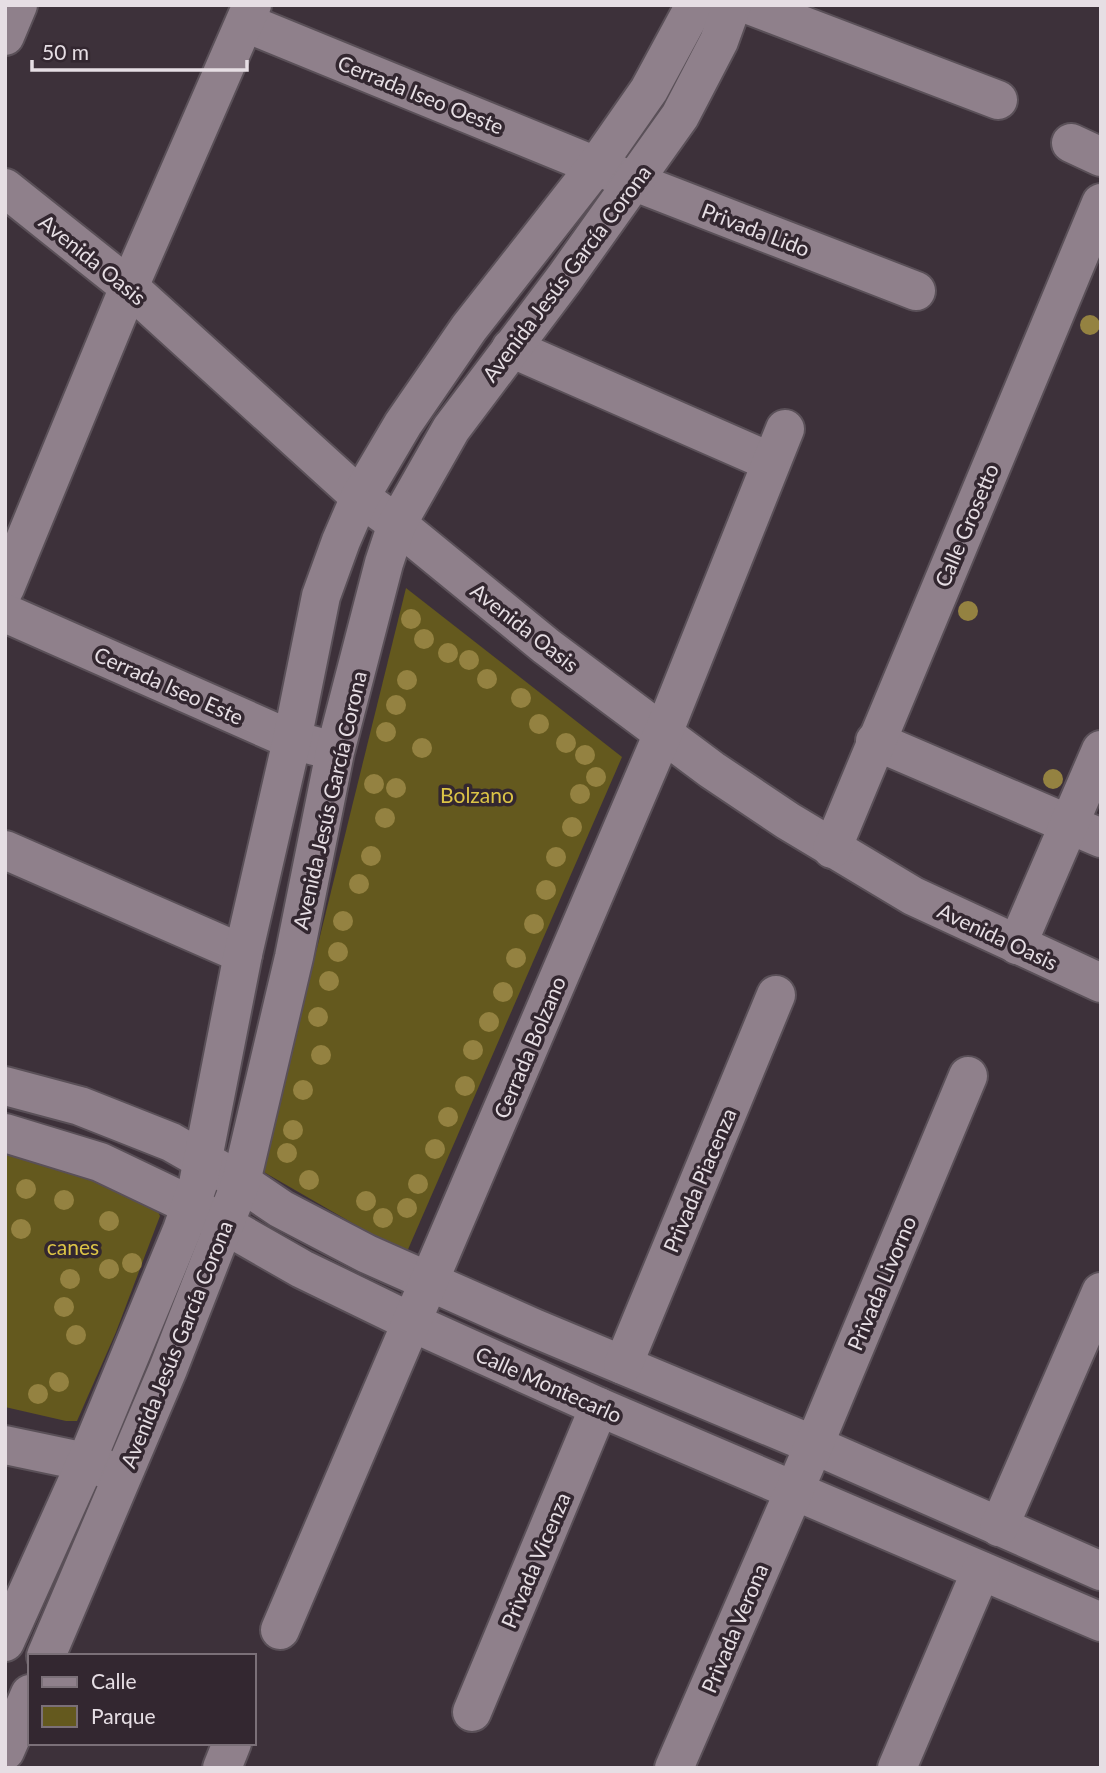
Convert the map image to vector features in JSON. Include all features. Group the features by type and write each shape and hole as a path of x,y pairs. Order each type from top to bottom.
{"street":[{"path":"5,36 18,5"},
{"name":"Avenida Jesús García Corona","path":"5,1642 86,1462 190,1205 204,1161 243,954 292,740 321,596 360,497 404,424 470,328 596,166 649,90 695,5"},
{"name":"Avenida Jesús García Corona","path":"47,1654 124,1475 241,1182 291,970 335,752 384,563 397,524 424,472 451,429 635,182 680,116 719,41 732,5"},
{"path":"749,5 998,100"},
{"name":"Cerrada Iseo Oeste","path":"129,287 249,14 596,166"},
{"name":"Privada Lido","path":"596,166 916,291"},
{"name":"Avenida Oasis","path":"5,188 129,287 360,497 547,646 712,770 832,849 913,896 1101,983"},
{"name":"Calle Grosetto","path":"832,849 1101,203"},
{"path":"5,588 129,287"},
{"name":"Cerrada Bolzano","path":"280,1630 664,732 778,445 511,348"},
{"name":"Cerrada Iseo Este","path":"5,613 292,740 335,752"},
{"path":"875,741 1085,832"},
{"path":"1017,945 1085,832 1101,750"},
{"path":"5,849 243,954"},
{"name":"Privada Piacenza","path":"623,1365 776,995"},
{"name":"Privada Livorno","path":"793,1489 814,1445 968,1076"},
{"path":"5,1086 80,1106 171,1142 241,1182 281,1209 367,1254 1101,1571"},
{"name":"Calle Montecarlo","path":"5,1133 100,1162 190,1205 302,1269 411,1322 598,1407 1101,1622"},
{"path":"999,1527 1101,1292"},
{"name":"Privada Vicenza","path":"472,1712 598,1407"},
{"path":"5,1445 86,1462 124,1475"},
{"name":"Privada Verona","path":"674,1768 793,1489"},
{"path":"897,1768 981,1572"},
{"path":"5,1751 28,1699"},
{"path":"222,1768 231,1745"}],"green space":[{"name":"Bolzano","path":"406,588 622,757 406,1254 262,1171"},
{"name":"canes","path":"5,1152 72,1171 145,1200 156,1207 160,1216 116,1332 77,1421 5,1407"}]}
